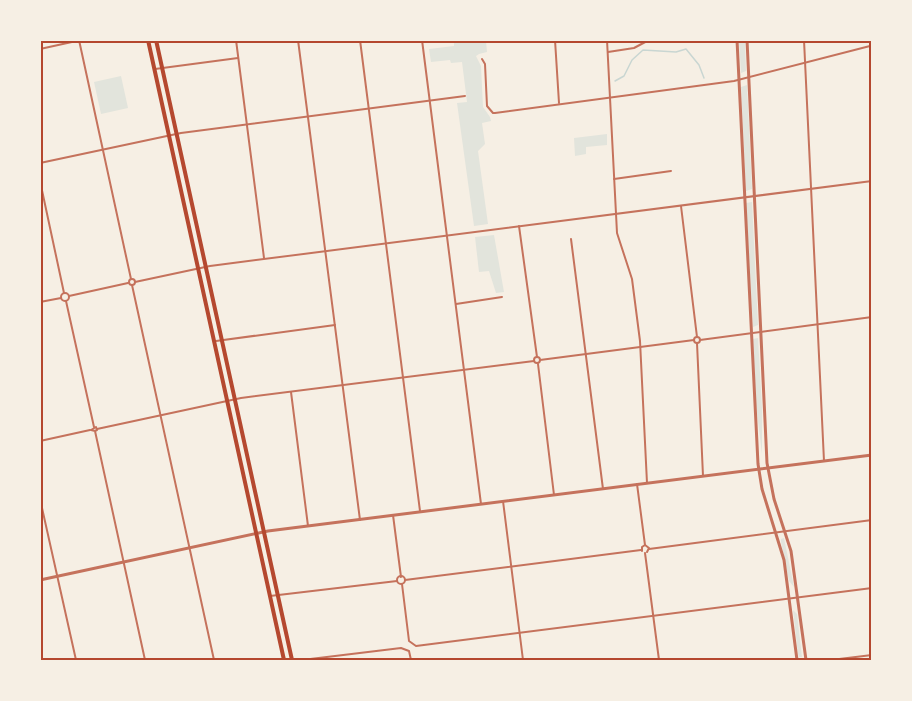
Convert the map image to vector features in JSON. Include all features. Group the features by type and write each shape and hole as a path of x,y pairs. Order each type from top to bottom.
{"main road":[{"path":"148,40 284,660"},
{"path":"156,40 292,660"}],"street":[{"path":"236,40 264,258"},
{"path":"298,40 360,520"},
{"path":"360,40 421,512"},
{"path":"422,40 481,504"},
{"path":"555,40 559,104"},
{"path":"607,40 617,237 632,279 640,348 646,483"},
{"path":"608,52 634,48 649,40"},
{"path":"737,40 758,469 767,509 784,560 797,660"},
{"path":"747,40 768,468 774,499 791,551 806,660"},
{"path":"804,40 824,461"},
{"path":"40,49 80,41 131,279 135,282"},
{"path":"482,59 485,64 488,109 495,113 739,80 871,47 872,42"},
{"path":"154,69 238,58"},
{"path":"40,163 169,135 465,96"},
{"path":"614,178 671,171"},
{"path":"132,285 135,282 198,268 264,258 872,181"},
{"path":"40,182 64,293 61,298"},
{"path":"681,205 697,337 700,340"},
{"path":"519,226 537,357 540,360"},
{"path":"571,239 603,489"},
{"path":"128,283 131,279"},
{"path":"64,293 69,296 128,283 132,285"},
{"path":"132,285 214,660"},
{"path":"69,296 66,301 146,660"},
{"path":"456,304 502,297"},
{"path":"40,302 61,298 66,301"},
{"path":"697,343 700,340 872,317"},
{"path":"214,341 335,325"},
{"path":"540,360 640,348 694,340 697,337"},
{"path":"694,340 697,343 703,476"},
{"path":"534,361 537,357"},
{"path":"540,360 538,364 554,495"},
{"path":"40,441 234,399 534,361 538,364"},
{"path":"291,392 308,526"},
{"path":"40,580 256,533 872,455"},
{"path":"637,484 645,545 649,549"},
{"path":"40,500 76,660"},
{"path":"503,501 523,660"},
{"path":"393,516 401,577 405,580 641,550 645,545"},
{"path":"645,553 649,549 872,520"},
{"path":"641,550 645,553 659,660"},
{"path":"270,596 397,581 401,577"},
{"path":"405,580 402,584 411,644 418,646 872,588"},
{"path":"397,581 402,584"},
{"path":"302,660 406,648 410,652 411,660"},
{"path":"831,660 872,655"}],"shaded area":[{"path":"454,41 486,41 487,52 476,56 481,66 483,107 491,121 482,123 485,144 478,151 488,224 474,226 457,103 467,102 462,62 451,63 450,60 431,62 429,49 454,46"},
{"path":"739,41 745,41 746,71 741,73"},
{"path":"121,76 128,108 101,114 94,82"},
{"path":"747,85 752,189 746,191 741,87"},
{"path":"607,134 607,145 586,147 586,154 575,156 574,138"},
{"path":"752,202 758,325 753,327 746,203"},
{"path":"494,235 504,292 496,293 489,271 479,272 475,237"},
{"path":"758,338 762,454 756,405 753,339"},
{"path":"784,538 794,587 789,581 781,542"},
{"path":"793,610 797,614 802,657 798,654"}],"waterway":[{"path":"615,81 624,76 632,60 643,50 676,52 686,49 699,65 704,78"}]}
